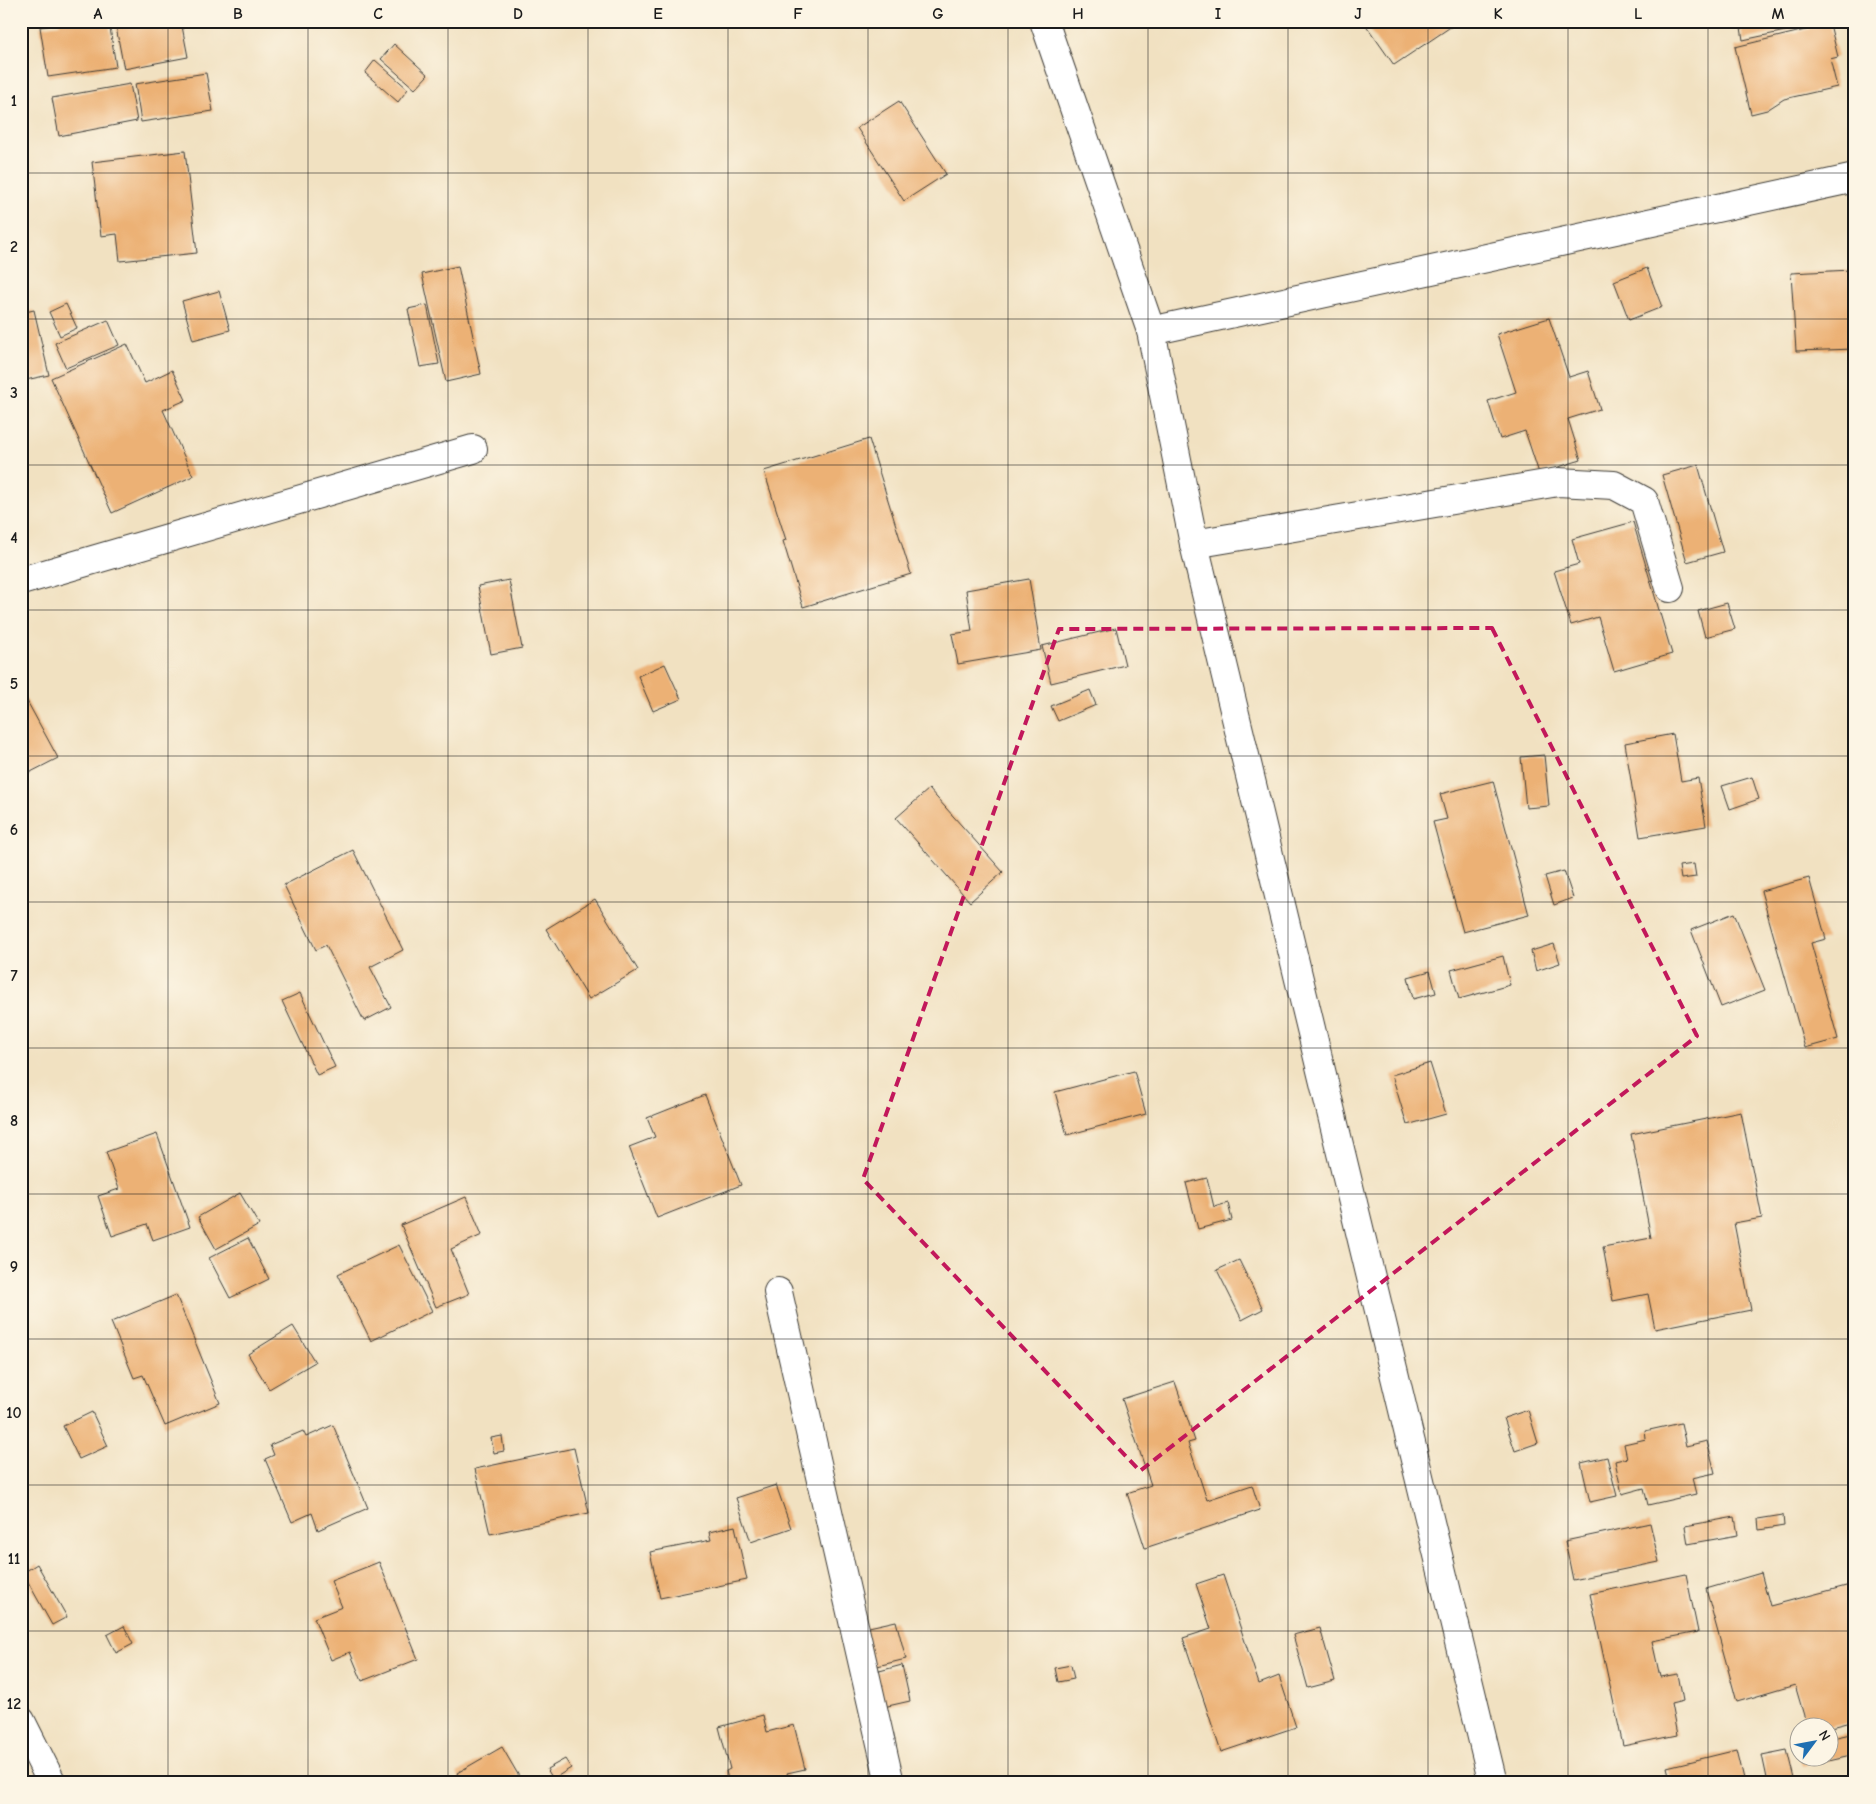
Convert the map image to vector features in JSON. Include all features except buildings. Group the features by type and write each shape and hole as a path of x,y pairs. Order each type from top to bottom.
{"street":[{"path":"1044,21 1152,331 1194,544 1493,1783"},
{"path":"1152,331 1855,178"},
{"path":"21,581 473,449"},
{"path":"1194,544 1558,482 1614,485 1644,501 1670,588"},
{"path":"778,1292 890,1783"},
{"path":"21,1721 52,1783"}],"highlighted area":[{"path":"1492,628 1697,1036 1140,1471 863,1179 1059,629"}]}
